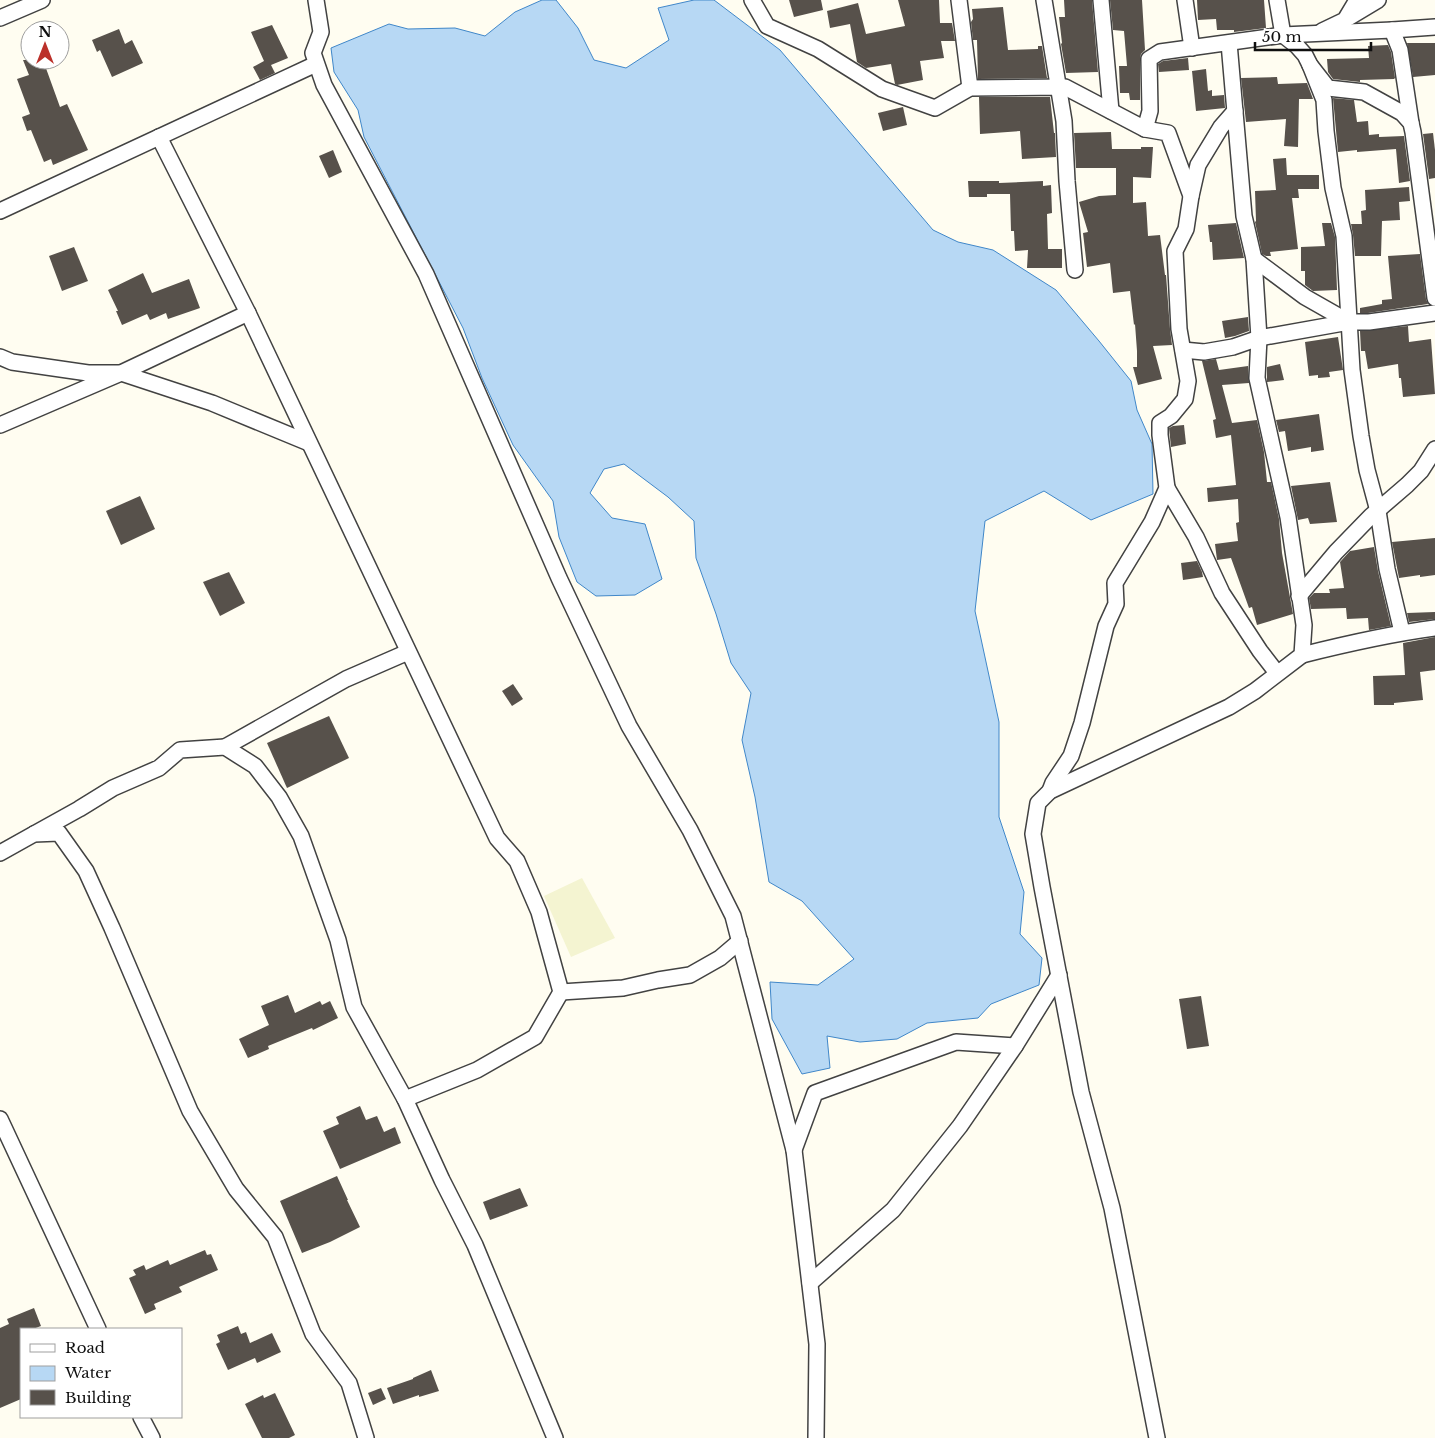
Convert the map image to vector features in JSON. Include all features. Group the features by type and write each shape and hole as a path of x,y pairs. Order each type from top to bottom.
{"street":[{"path":"0,18 42,0"},
{"path":"316,0 321,32 313,53 324,85 426,274 560,578 628,726 690,830 733,916 794,1150 817,1344 816,1438"},
{"path":"752,0 767,26 818,49 882,89 935,108 970,88 1065,87 1145,129 1168,133 1191,196"},
{"path":"959,0 970,88"},
{"path":"1044,0 1064,121 1066,181 1075,270"},
{"path":"1101,0 1111,111"},
{"path":"1185,0 1192,48"},
{"path":"1277,0 1283,35 1305,55 1324,100 1333,188 1344,236 1354,390 1359,427 1367,470 1378,511 1387,569 1402,632"},
{"path":"1345,20 1357,0"},
{"path":"1318,33 1345,20 1378,0"},
{"path":"1145,129 1150,111 1149,59 1160,52 1283,35 1435,27"},
{"path":"1392,30 1400,50 1435,298"},
{"path":"1230,43 1244,216 1254,258 1259,338 1258,378 1288,517 1304,625 1302,655"},
{"path":"0,211 316,64"},
{"path":"1310,65 1328,88 1364,92 1402,113 1411,123"},
{"path":"1235,111 1221,127 1198,165 1186,229 1175,251 1179,329 1188,381 1185,399 1171,416 1160,423 1160,436 1166,488 1196,537 1222,593 1260,651 1277,673"},
{"path":"158,138 248,313 496,838 517,861 539,912 560,992 535,1036 477,1070 405,1099"},
{"path":"1254,258 1305,298 1349,322"},
{"path":"0,425 122,374 248,313"},
{"path":"1183,350 1204,352 1233,347 1259,338 1349,322 1368,322 1435,313"},
{"path":"0,357 12,362 88,373 122,374 212,403 309,443"},
{"path":"1299,596 1336,552 1421,471 1435,449"},
{"path":"1050,791 1070,756 1090,698 1096,663 1116,604 1115,583 1152,522 1166,488"},
{"path":"1157,1438 1112,1208 1081,1092 1042,887 1033,834 1038,803 1050,791 1230,707 1255,691 1302,655 1402,632 1435,628"},
{"path":"0,853 113,788 158,768 180,750 225,747 346,679 408,652"},
{"path":"225,747 255,766 279,797 301,836 338,940 354,1007 405,1099 442,1180 475,1245 555,1438"},
{"path":"34,834 59,832 86,871 190,1111 236,1189 275,1237 313,1334 349,1384 366,1438"},
{"path":"560,992 623,988 690,975 720,958 740,941"},
{"path":"810,1283 893,1210 960,1126 1015,1046 1059,975"},
{"path":"794,1150 815,1093 956,1042 1015,1046"},
{"path":"0,1119 98,1328"},
{"path":"142,1418 152,1438"}],"green space":[{"path":"582,878 615,938 571,957 544,896"}],"water":[{"path":"542,0 556,0 578,28 594,60 626,68 669,40 658,8 694,0 714,0 780,50 933,230 958,242 993,250 1056,290 1131,381 1137,410 1152,444 1153,494 1091,520 1044,491 985,521 975,611 999,722 999,817 1024,892 1020,934 1042,958 1039,985 991,1004 978,1018 927,1023 897,1039 860,1042 827,1036 830,1068 802,1074 772,1019 770,982 818,985 854,959 802,901 769,882 755,797 742,740 751,693 731,663 696,558 694,521 668,497 624,464 604,469 590,493 612,518 645,524 662,579 635,595 596,596 577,582 559,537 553,501 513,445 482,378 463,328 364,137 358,110 334,72 331,48 389,24 408,29 455,28 485,36 515,12"}],"building":[{"path":"789,0 821,0 823,10 794,17"},
{"path":"898,0 939,0 940,23 952,23 955,41 941,41 944,58 920,61 923,80 897,85 895,84 891,64 866,68 857,62 850,24 830,28 827,11 858,3 866,34 905,26"},
{"path":"1064,0 1092,0 1098,72 1066,73 1059,17 1065,17"},
{"path":"1110,0 1142,0 1145,50 1141,54 1140,59 1140,100 1130,100 1129,93 1120,93 1119,66 1127,66 1124,31 1113,30"},
{"path":"1197,0 1264,0 1266,28 1234,32 1234,30 1217,30 1216,19 1198,20"},
{"path":"1003,7 1008,50 1038,49 1038,46 1042,46 1047,78 978,79 977,40 973,40 972,9"},
{"path":"272,25 288,58 271,65 275,73 260,80 253,67 264,61 251,32"},
{"path":"119,29 125,44 132,40 143,63 112,77 100,50 97,52 92,40"},
{"path":"1407,43 1435,43 1435,75 1413,77"},
{"path":"1388,45 1391,52 1394,79 1360,80 1360,82 1333,79 1328,72 1327,59 1369,58 1368,46"},
{"path":"1188,58 1189,70 1159,72 1158,64 1163,61"},
{"path":"1206,69 1208,91 1212,90 1212,96 1224,95 1225,108 1196,111 1192,71"},
{"path":"27,70 47,70 60,107 67,104 88,150 53,165 51,159 44,162 31,130 27,131 22,117 30,114 17,79 29,75"},
{"path":"1277,77 1278,84 1307,83 1313,99 1299,99 1298,147 1284,146 1286,119 1246,122 1241,78"},
{"path":"979,97 1050,97 1056,157 1022,159 1020,131 980,134"},
{"path":"1333,98 1354,100 1357,122 1368,121 1369,135 1379,134 1379,137 1404,136 1410,181 1399,183 1396,149 1338,152"},
{"path":"903,107 907,125 883,131 878,113"},
{"path":"1111,132 1112,149 1153,147 1151,178 1133,177 1133,203 1146,202 1148,236 1160,235 1166,275 1172,345 1153,346 1162,379 1138,385 1133,367 1137,367 1137,351 1130,291 1113,293 1110,263 1087,267 1083,233 1088,232 1079,202 1099,196 1116,195 1116,168 1076,168 1074,133"},
{"path":"1433,133 1435,178 1429,179 1423,134"},
{"path":"333,150 342,172 329,178 319,156"},
{"path":"1286,158 1287,175 1319,175 1319,189 1298,189 1299,198 1292,198 1298,249 1270,252 1271,256 1266,256 1262,254 1255,222 1255,191 1276,190 1273,159"},
{"path":"968,181 999,181 999,183 1043,181 1043,186 1051,185 1052,213 1047,214 1048,249 1062,249 1062,268 1027,268 1028,250 1015,251 1014,231 1011,231 1010,194 987,194 987,197 969,197"},
{"path":"1409,187 1410,201 1399,202 1400,220 1382,221 1381,256 1355,256 1351,224 1362,224 1361,211 1366,210 1365,190"},
{"path":"1236,223 1244,258 1213,260 1212,242 1210,242 1208,225"},
{"path":"1322,223 1331,223 1335,237 1337,290 1313,291 1305,285 1305,271 1301,271 1301,247 1325,246"},
{"path":"74,247 88,281 62,291 49,256"},
{"path":"1420,254 1428,304 1360,313 1360,308 1382,304 1382,300 1392,299 1388,256"},
{"path":"143,273 152,293 189,279 200,308 168,319 166,313 150,320 147,314 122,325 108,290"},
{"path":"1248,317 1249,331 1225,338 1222,321"},
{"path":"1408,326 1409,342 1431,339 1435,394 1403,397 1398,364 1368,369 1365,351 1361,351 1360,331"},
{"path":"1338,337 1343,370 1329,372 1330,377 1318,378 1318,375 1309,376 1305,342"},
{"path":"1216,359 1219,370 1248,366 1249,383 1222,385 1232,423 1257,420 1264,452 1267,482 1271,482 1279,519 1282,553 1293,614 1257,625 1252,607 1249,608 1231,558 1217,560 1215,544 1238,541 1236,523 1239,522 1238,499 1208,502 1207,488 1236,485 1231,435 1216,438 1213,420 1216,419 1202,361"},
{"path":"1280,364 1284,380 1267,382 1267,367"},
{"path":"1319,414 1324,450 1311,452 1311,447 1288,451 1285,431 1279,432 1276,420"},
{"path":"1184,425 1186,444 1171,447 1169,428"},
{"path":"1330,482 1337,522 1310,524 1308,518 1298,520 1291,486"},
{"path":"140,496 155,529 121,545 106,511"},
{"path":"1435,538 1435,575 1399,578 1392,542"},
{"path":"1374,547 1391,626 1369,630 1368,618 1347,619 1346,608 1311,609 1309,598 1314,593 1330,593 1329,589 1344,588 1340,562 1350,551"},
{"path":"1197,561 1203,577 1183,580 1181,563"},
{"path":"229,572 245,603 220,616 203,582"},
{"path":"1435,612 1435,619 1409,622 1407,613"},
{"path":"1435,637 1435,670 1420,672 1423,700 1394,703 1394,705 1374,705 1373,676 1405,675 1403,643"},
{"path":"513,684 523,699 512,706 502,691"},
{"path":"329,716 349,758 287,788 267,743"},
{"path":"288,995 295,1013 320,1001 322,1005 330,1001 338,1018 313,1030 312,1028 268,1046 269,1049 248,1058 239,1039 269,1025 261,1006"},
{"path":"1201,996 1209,1046 1187,1049 1179,999"},
{"path":"360,1106 366,1120 377,1116 384,1132 395,1127 401,1143 340,1169 323,1131 339,1124 336,1117"},
{"path":"337,1176 360,1227 302,1253 280,1201"},
{"path":"520,1188 528,1206 490,1220 483,1202"},
{"path":"205,1250 207,1255 211,1254 218,1270 179,1287 182,1292 154,1304 156,1309 145,1314 129,1278 136,1275 133,1270 144,1265 146,1270 168,1260 170,1265"},
{"path":"34,1308 41,1326 20,1328 20,1399 0,1408 0,1328 9,1324 7,1319"},
{"path":"238,1326 241,1334 246,1332 250,1343 272,1333 281,1352 257,1363 255,1358 228,1370 216,1344 220,1342 217,1335"},
{"path":"431,1370 439,1391 419,1397 419,1395 393,1404 387,1388 413,1379"},
{"path":"381,1388 386,1399 373,1405 368,1393"},
{"path":"275,1393 295,1435 289,1438 262,1438 245,1404 263,1395 264,1398"}]}
